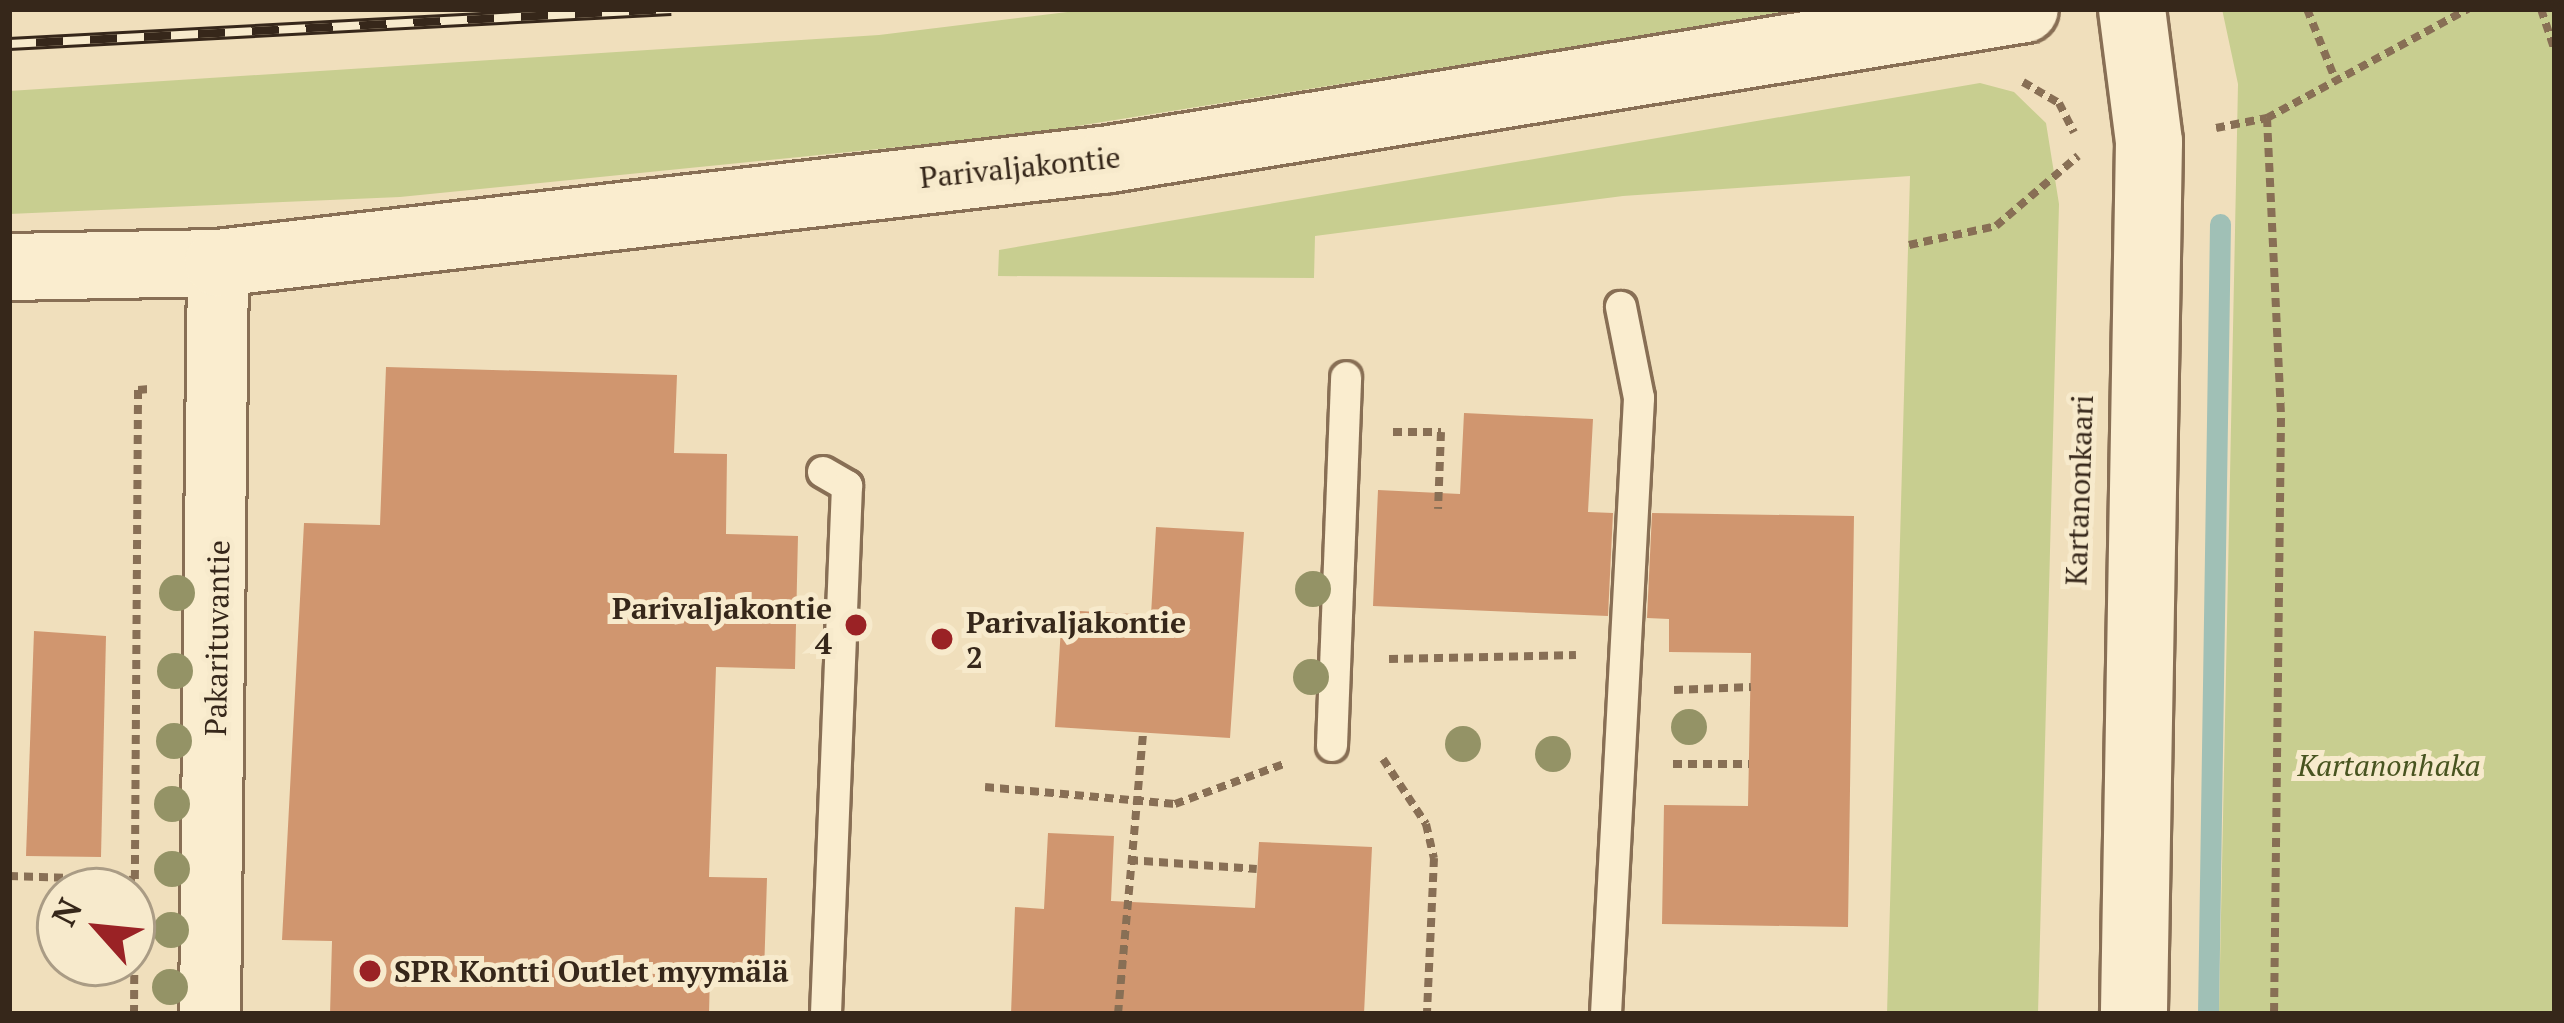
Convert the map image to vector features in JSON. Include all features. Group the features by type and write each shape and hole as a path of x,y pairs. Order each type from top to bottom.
{"street":[{"path":"2132,9 2149,142 2134,1014"},
{"name":"Parivaljakontie","path":"9,267 218,262 1110,159 2000,16"},
{"name":"Pakarituvantie","path":"210,1014 218,262"}],"lane":[{"path":"1606,1014 1639,398 1622,307"},
{"path":"1332,746 1346,377"},
{"path":"823,472 847,486 826,1014"}],"path":[{"path":"2307,9 2336,81"},
{"path":"1909,245 1996,226 2082,153 2267,118 2468,9"},
{"path":"2541,9 2555,51"},
{"path":"2000,16 1984,70 2059,103 2082,153 2082,176"},
{"path":"2267,118 2281,418 2274,1014"},
{"path":"135,867 138,391"},
{"path":"1344,432 1441,432 1438,508"},
{"path":"1624,692 1750,687"},
{"path":"1118,1014 1143,733"},
{"path":"1377,752 1426,824 1434,858 1427,1014"},
{"path":"1620,764 1749,764"},
{"path":"1129,860 1257,869"}],"green space":[{"path":"1092,9 1810,9 1027,134 400,197 9,214 9,91 879,35"},
{"name":"Kartanonhaka","path":"2222,9 2555,9 2555,1014 2219,1014 2238,84"},
{"path":"1980,83 2014,92 2046,123 2059,204 2038,1014 1887,1014 1910,176 1623,196 1315,236 1314,278 998,276 999,250"}],"building":[{"path":"386,367 677,375 674,453 727,454 726,534 798,536 795,669 716,667 709,877 767,878 764,974 710,972 709,1014 330,1014 332,941 282,940 304,523 380,525"},
{"path":"1464,413 1593,419 1588,512 1613,513 1608,616 1373,606 1378,490 1460,494"},
{"path":"1652,513 1854,516 1848,927 1662,924 1664,805 1748,806 1751,653 1669,652 1669,619 1647,618"},
{"path":"1156,527 1244,532 1230,738 1055,727 1062,610 1151,615"},
{"path":"34,631 106,636 101,857 26,856"},
{"path":"1048,833 1114,836 1111,901 1255,908 1259,842 1372,847 1364,1014 1011,1014 1015,907 1044,909"}],"waterway":[{"path":"2208,1014 2220,224"}],"railway":[{"path":"9,44 671,9"}],"place":[{"name":"Parivaljakontie 4","path":"856,625"},
{"name":"Parivaljakontie 2","path":"942,639"},
{"name":"SPR Kontti Outlet myymälä","path":"370,971"}]}
